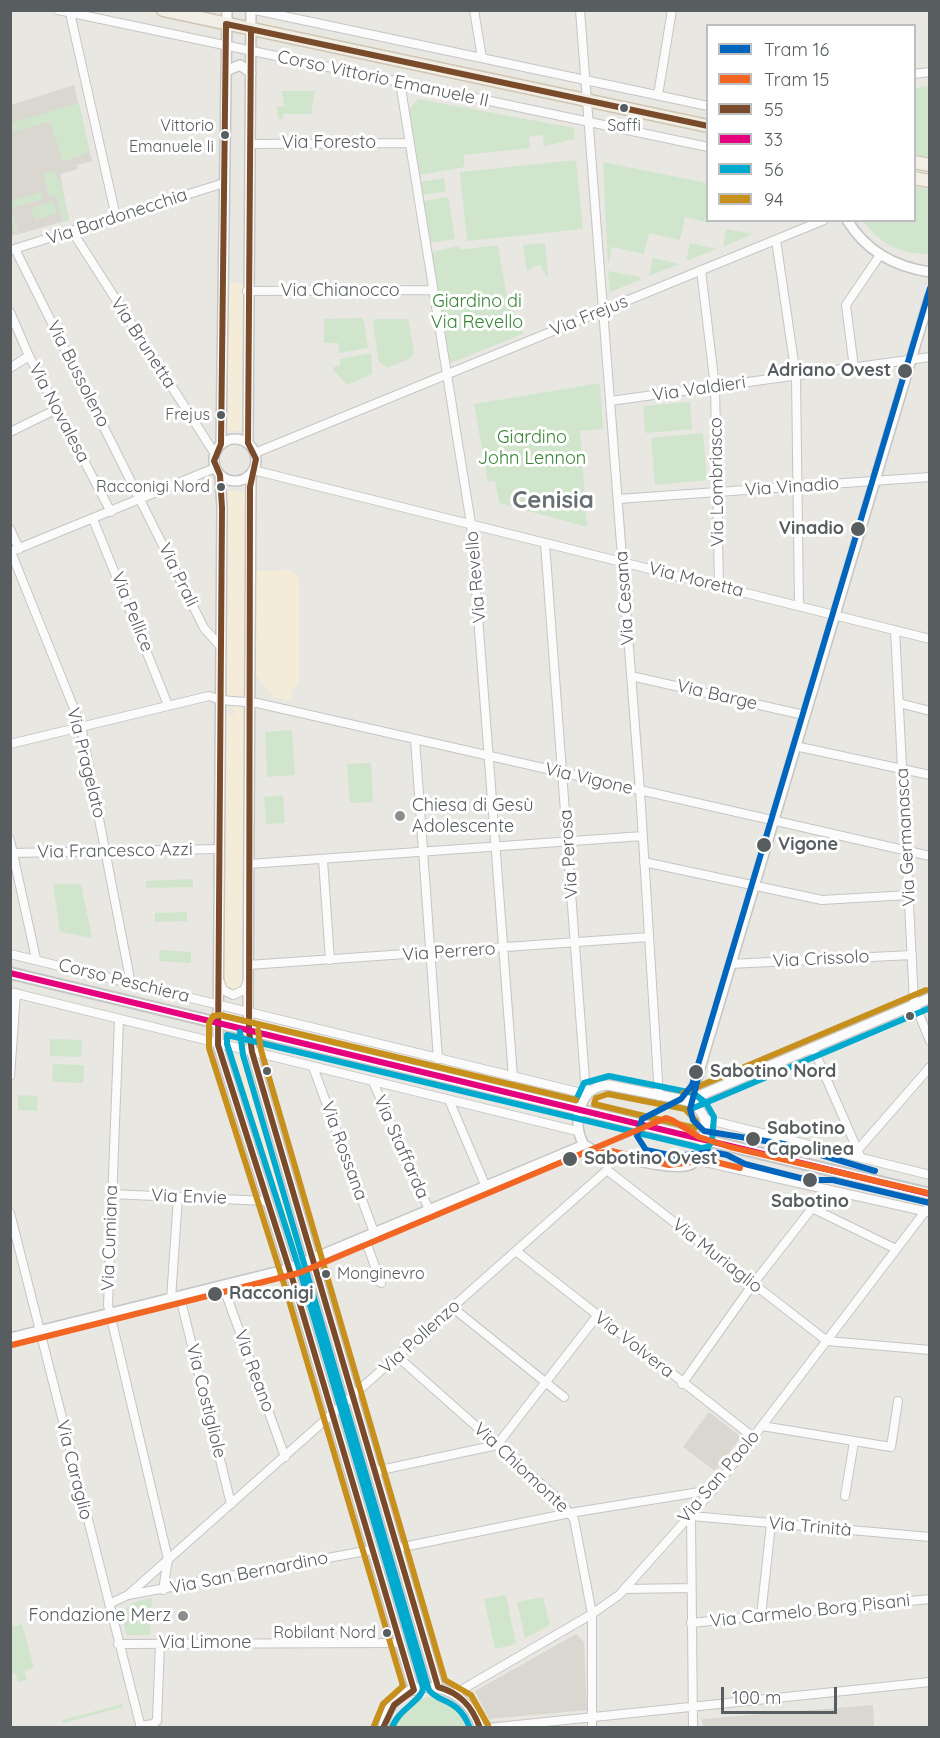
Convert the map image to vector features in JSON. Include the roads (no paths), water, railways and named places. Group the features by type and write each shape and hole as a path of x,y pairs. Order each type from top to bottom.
{"main road":[{"name":"Corso Vittorio Emanuele II","path":"163,10 706,126"},
{"name":"Corso Peschiera","path":"10,973 930,1194"}],"street":[{"name":"Corso Vittorio Emanuele II","path":"58,10 706,147"},
{"path":"227,10 221,444 215,454 218,472 221,646 218,1045 333,1414 371,1550 414,1690"},
{"path":"438,1687 252,1052 249,1031 249,702 252,472 255,453 248,443 248,291 253,10 706,106"},
{"path":"474,10 482,58"},
{"name":"Via Cesana","path":"580,10 640,791 659,1096"},
{"path":"658,95 672,10"},
{"path":"70,13 116,217"},
{"path":"226,70 240,65 251,73"},
{"name":"Via Revello","path":"400,82 471,524 513,1077"},
{"name":"Via Foresto","path":"251,144 408,142"},
{"name":"Via Bardonecchia","path":"13,250 224,183"},
{"name":"Via Frejus","path":"255,453 819,222"},
{"path":"848,222 860,238 880,255 909,269 930,272"},
{"name":"Via Brunetta","path":"72,231 215,454"},
{"path":"776,240 796,376 799,606"},
{"name":"Via Bussoleno","path":"13,250 141,499"},
{"path":"854,368 846,305 880,255"},
{"name":"Via Lombriasco","path":"701,270 715,387 719,586"},
{"name":"Via Chianocco","path":"248,291 433,290"},
{"path":"687,1101 695,1085 930,296"},
{"name":"Via Novalesa","path":"10,312 29,356 111,512"},
{"path":"10,368 29,356"},
{"name":"Via Valdieri","path":"610,401 930,357"},
{"path":"10,432 57,409"},
{"path":"221,444 234,439 248,443"},
{"path":"14,551 141,499 218,472 237,481 252,472"},
{"name":"Via Moretta","path":"252,472 471,524 930,639"},
{"name":"Via Vinadio","path":"618,499 930,477"},
{"name":"Via Prali","path":"141,499 204,628 221,646"},
{"name":"Via Pellice","path":"93,519 168,705"},
{"name":"Via Pragelato","path":"10,530 14,551 81,726 132,984"},
{"name":"Via Perosa","path":"545,543 586,1094"},
{"name":"Via Germanasca","path":"895,630 915,1004 930,1041"},
{"name":"Via Barge","path":"631,676 804,715"},
{"name":"Via Vigone","path":"10,744 204,696 249,702 930,856"},
{"path":"899,703 930,711"},
{"path":"415,739 438,1059"},
{"path":"795,746 930,775"},
{"path":"249,864 643,836"},
{"path":"10,840 36,959"},
{"name":"Via Francesco Azzi","path":"12,853 220,849"},
{"path":"323,860 330,960"},
{"path":"644,862 822,900 909,895"},
{"name":"Via Perrero","path":"248,965 649,937"},
{"name":"Corso Peschiera","path":"10,954 586,1094"},
{"name":"Via Crissolo","path":"730,964 912,955"},
{"path":"219,980 223,990 233,995 244,990 248,981"},
{"path":"10,1076 13,993"},
{"name":"Corso Peschiera","path":"13,993 218,1045 578,1131"},
{"path":"687,1101 930,998"},
{"name":"Via Cumiana","path":"119,1019 111,1194 110,1314 168,1558"},
{"path":"813,1048 857,1155"},
{"name":"Via Rossana","path":"313,1067 375,1235"},
{"path":"857,1155 930,1067"},
{"name":"Via Staffarda","path":"373,1082 430,1212"},
{"path":"10,1338 288,1269 430,1212 584,1145 611,1154 677,1168 689,1166 696,1160 703,1139 705,1119 699,1109 687,1101 608,1085 593,1088 586,1094 581,1110 578,1131 584,1145"},
{"path":"448,1100 486,1187"},
{"path":"705,1119 930,1175"},
{"path":"607,1170 611,1154"},
{"path":"696,1160 928,1209"},
{"name":"Via Pollenzo","path":"110,1604 128,1595 399,1357 607,1170"},
{"name":"Via Muriaglio","path":"607,1170 827,1341"},
{"path":"682,1384 753,1284 827,1189"},
{"name":"Via Envie","path":"111,1194 266,1201"},
{"name":"Via Costigliole","path":"178,1197 176,1298 231,1504"},
{"path":"812,1208 896,1249"},
{"name":"Via San Paolo","path":"456,1693 592,1614 625,1589 676,1528 691,1516 713,1490 928,1209"},
{"name":"Via Caraglio","path":"10,1213 141,1727"},
{"path":"365,1239 381,1283"},
{"name":"Via Volvera","path":"516,1251 682,1384 753,1437"},
{"name":"Via Reano","path":"223,1286 285,1457"},
{"path":"453,1308 564,1397"},
{"path":"376,1471 496,1445 597,1316"},
{"path":"827,1341 930,1350"},
{"name":"Via Chiomonte","path":"399,1357 557,1498 574,1519 592,1614 592,1728"},
{"path":"762,1426 891,1447 898,1401"},
{"path":"845,1496 854,1442"},
{"path":"398,1548 570,1513 713,1490"},
{"path":"691,1516 693,1728"},
{"name":"Via Trinità","path":"691,1516 930,1537"},
{"path":"760,1616 771,1524"},
{"name":"Via San Bernardino","path":"128,1595 371,1550"},
{"path":"164,1590 168,1558"},
{"path":"625,1589 691,1588"},
{"name":"Via Carmelo Borg Pisani","path":"691,1623 930,1599"},
{"path":"141,1727 153,1724 157,1720 160,1643"},
{"name":"Via Limone","path":"118,1644 399,1643"},
{"path":"488,1728 930,1682"},
{"path":"383,1728 390,1709 400,1697 414,1690 438,1687 456,1693 467,1702 476,1714 480,1728"}],"tram line":[{"name":"16","path":"930,288 692,1085 681,1099 642,1119 637,1136 646,1150 674,1156 712,1152 727,1155 745,1164 808,1180 833,1180 930,1203"},
{"name":"16","path":"699,1075 690,1109 693,1120 704,1131 784,1144 875,1171"},
{"name":"15","path":"12,1345 299,1273 666,1118 699,1137 730,1147 928,1193"},
{"name":"15","path":"588,1155 611,1151 669,1165 707,1160 740,1168"}],"place":[{"name":"Saffi","path":"624,108"},
{"name":"Vittorio Emanuele Ii","path":"225,135"},
{"name":"Adriano Ovest","path":"905,371"},
{"name":"Frejus","path":"221,415"},
{"name":"Racconigi Nord","path":"221,487"},
{"name":"Vinadio","path":"858,529"},
{"name":"Chiesa di Gesù Adolescente","path":"400,816"},
{"name":"Vigone","path":"764,845"},
{"name":"Sabotino Nord","path":"696,1072"},
{"name":"Sabotino Capolinea","path":"753,1139"},
{"name":"Sabotino Ovest","path":"570,1159"},
{"name":"Sabotino","path":"810,1180"},
{"name":"Monginevro","path":"326,1274"},
{"name":"Racconigi","path":"215,1294"},
{"name":"Fondazione Merz","path":"183,1616"},
{"name":"Robilant Nord","path":"387,1633"}],"district":[{"name":"Cenisia","path":"553,501"}],"park label":[{"name":"Giardino di Via Revello","path":"477,312"},
{"name":"Giardino John Lennon","path":"532,448"}]}
